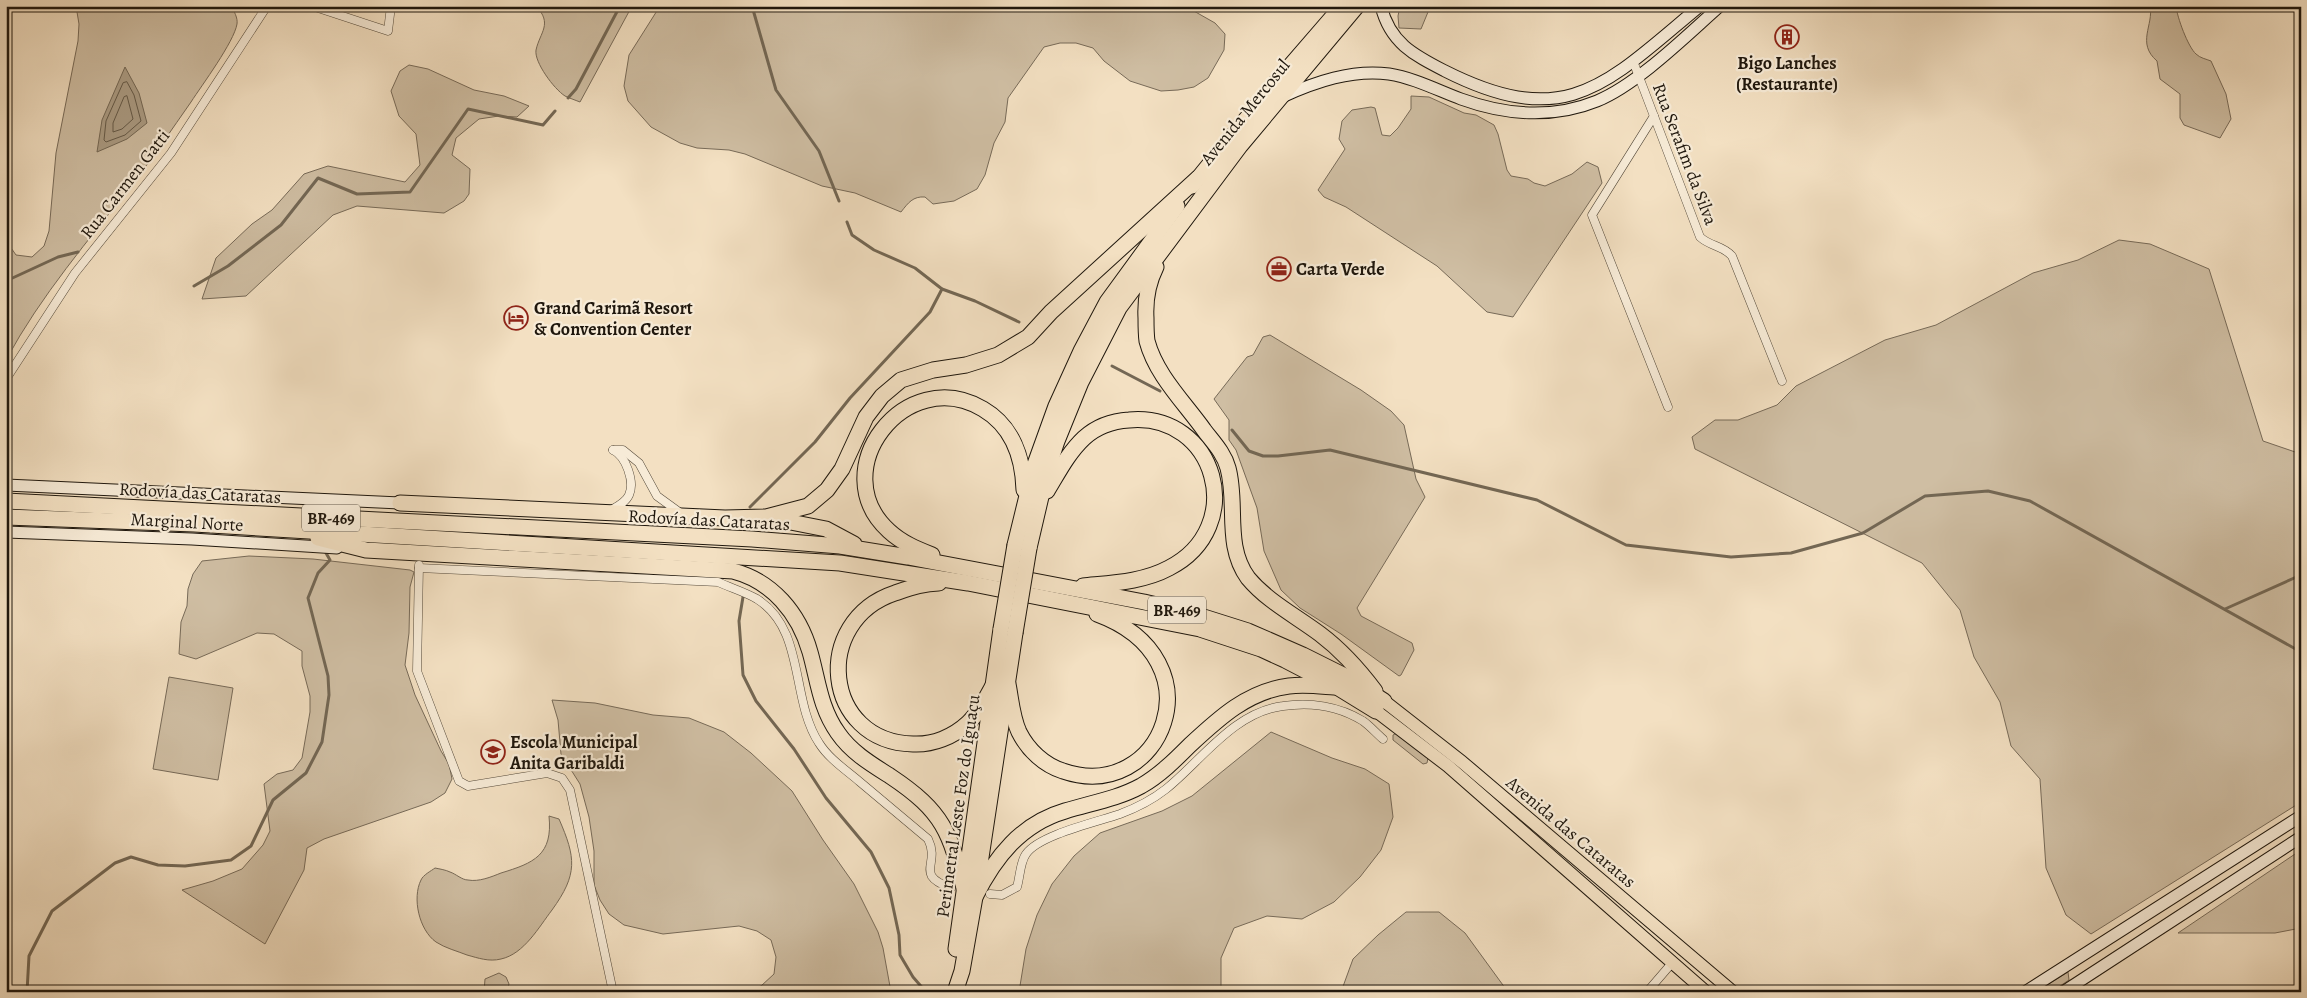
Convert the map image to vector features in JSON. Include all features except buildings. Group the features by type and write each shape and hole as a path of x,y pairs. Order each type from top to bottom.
{"highway":[{"name":"Avenida Mercosul","path":"1166,245 1240,146 1357,6"},
{"name":"Avenida Mercosul","path":"1198,178 1340,8"},
{"path":"1030,509 1044,436 1069,376 1093,326 1107,302 1198,178"},
{"path":"766,517 808,506 827,490 842,469 866,417 882,396 901,380 933,370 966,365 998,354 1028,337 1051,312 1198,178"},
{"path":"1030,509 1093,357 1118,308 1166,245"},
{"path":"1166,245 1148,288 1145,304 1147,340 1167,382 1221,452 1228,467 1232,487 1233,540 1240,566 1250,580 1267,596 1322,635 1364,677 1380,706"},
{"path":"954,565 905,543 882,524 872,507 866,483 868,458 880,431 894,416 915,404 940,398 960,400 988,412 1009,434 1018,452 1030,509"},
{"path":"1030,509 1070,454 1089,435 1112,423 1144,420 1165,424 1191,442 1209,466 1215,496 1213,516 1206,534 1186,557 1169,568 1149,576 1120,582 1068,587"},
{"name":"Rodovía das Cataratas","path":"6,501 752,540 864,550 954,565 1191,613 1248,631 1344,676 1380,706"},
{"path":"400,504 693,517 766,517 826,529 864,550"},
{"path":"400,504 464,525"},
{"name":"Perimetral Leste Foz do Iguaçu","path":"955,990 962,971 971,893 1008,631 1030,509"},
{"name":"Rodovía das Cataratas","path":"6,517 279,529 840,563 968,583 1200,628 1261,649 1380,706"},
{"path":"279,529 366,550 419,560 732,571 749,575 762,583 782,601 803,632 822,704 834,727 853,750 918,796 933,810 951,839 971,893"},
{"path":"968,583 929,583 887,596 868,606 853,621 843,640 838,662 839,683 852,713 867,728 886,739 919,744 950,736 968,723 1001,683"},
{"path":"1001,683 1024,740 1037,755 1062,771 1090,776 1118,770 1143,756 1160,733 1168,705 1168,685 1162,666 1152,651 1130,631 1112,619 1051,599"},
{"path":"971,893 997,859 1023,833 1053,815 1113,798 1146,783 1172,763 1213,723 1235,706 1258,694 1280,688 1291,686 1337,687"}],"main road":[{"name":"Avenida das Cataratas","path":"1380,706 1706,992"},
{"name":"Avenida das Cataratas","path":"1380,706 1462,762 1733,992"}],"street":[{"name":"Rua Carmen Gatti","path":"6,379 75,274 171,152 266,6"},
{"path":"312,6 388,31 391,6"},
{"path":"1381,6 1394,35 1405,48 1472,85 1502,95 1528,100 1560,99 1592,88 1616,75 1700,6"},
{"path":"1281,98 1311,84 1332,79 1362,74 1387,74 1410,78 1496,110 1527,113 1562,113 1598,101 1624,87 1720,6"},
{"name":"Rua Serafim da Silva","path":"1633,61 1700,236 1709,245 1724,248 1732,256 1782,381"},
{"path":"1654,116 1592,215 1668,407"},
{"path":"604,513 621,504 628,496 631,488 625,462 618,452 613,450 623,450 639,463 657,496 672,509 693,517"},
{"path":"6,485 400,504"},
{"name":"Marginal Norte","path":"6,532 192,539 366,550"},
{"path":"613,992 570,790 562,778 547,773 468,786 459,781 417,671 419,560 718,582 756,598 774,615 785,632 792,651 808,720 819,743 836,762 928,839 932,851 930,870 932,877 937,883 971,893 1002,895 1018,887 1024,856 1038,843 1118,815 1146,802 1167,788 1237,726 1268,710 1281,706 1310,704 1331,708 1365,722 1383,739"},
{"path":"2025,992 2301,816"},
{"path":"2062,992 2301,837"},
{"path":"2076,984 2073,971 2075,965 2120,932"},
{"path":"1647,992 1672,963"}],"shaded area":[{"path":"76,6 231,6 237,24 235,32 210,75 141,172 50,290 6,360 6,233 7,242 16,255 32,257 44,246 49,231 56,153 78,41 79,24"},
{"path":"536,6 632,6 580,102 561,93 550,82 541,68 536,50 545,23 541,12"},
{"path":"660,6 1185,6 1215,23 1225,34 1224,50 1208,78 1194,87 1161,91 1130,81 1104,61 1093,48 1076,43 1060,43 1044,47 1008,98 1005,122 994,143 985,175 977,189 954,201 933,204 925,197 917,198 909,203 901,212 855,193 822,186 745,154 729,150 697,148 680,143 651,127 628,101 624,86 629,55"},
{"path":"1400,6 1423,6 1428,12 1421,29 1399,28 1398,16"},
{"path":"2150,6 2176,6 2183,32 2193,50 2199,56 2211,61 2226,94 2231,119 2220,138 2184,125 2180,118 2180,94 2160,79 2157,61 2148,47 2147,34 2151,13"},
{"path":"409,65 428,69 474,90 504,96 529,106 517,117 499,116 479,119 456,138 452,155 470,169 469,194 464,201 444,213 357,206 333,215 246,296 202,299 216,258 252,224 272,210 304,174 328,166 405,182 420,165 416,134 399,116 391,91 400,71"},
{"path":"1411,96 1429,97 1464,113 1476,115 1494,125 1507,170 1511,176 1528,179 1545,186 1572,174 1587,162 1598,167 1602,183 1513,317 1487,312 1437,266 1346,207 1324,197 1318,190 1345,149 1339,139 1342,121 1352,110 1375,108 1382,135 1390,136 1411,109"},
{"path":"2119,240 2150,244 2209,269 2263,441 2301,454 2301,802 2091,934 2066,915 2046,868 2040,779 2011,746 2000,702 1974,657 1960,610 1922,563 1695,449 1692,437 1715,420 1738,420 1777,405 1796,386 1885,340 1936,325 2033,273 2078,260"},
{"path":"1270,335 1361,390 1391,411 1404,425 1416,479 1425,497 1357,608 1361,616 1412,643 1414,650 1399,676 1341,634 1300,608 1281,590 1264,551 1257,508 1236,450 1229,440 1229,420 1214,399 1247,357 1253,355 1263,337"},
{"path":"249,556 313,559 414,572 410,587 409,633 405,665 415,695 449,764 452,779 445,793 431,802 324,839 307,848 304,870 265,944 182,890 213,881 242,869 263,845 270,831 264,784 277,774 293,770 302,758 310,712 310,696 302,666 302,651 274,634 257,633 196,659 179,654 181,622 187,606 188,589 193,574 202,561"},
{"path":"169,677 233,688 218,780 153,769"},
{"path":"552,700 595,703 653,715 689,718 724,732 751,753 792,791 854,884 878,932 891,992 740,992 761,986 774,974 776,957 771,940 757,931 739,926 663,934 624,925 609,914 600,900 594,885 594,851 589,817 580,784 561,754 558,720"},
{"path":"1271,732 1332,758 1365,769 1389,784 1393,817 1381,850 1360,877 1334,902 1302,919 1267,916 1234,928 1221,958 1221,992 1019,992 1026,949 1037,915 1052,884 1074,856 1100,833 1162,811 1192,796"},
{"path":"1397,733 1428,758 1427,763 1423,764 1393,740 1393,735"},
{"path":"549,816 559,819 569,845 572,866 570,876 560,897 524,946 509,956 497,960 488,960 447,948 430,937 421,922 417,904 418,887 423,876 435,868 448,871 466,880 476,880 489,878 532,861 544,849 548,840"},
{"path":"2301,850 2301,928 2275,933 2178,933"},
{"path":"1406,912 1439,912 1465,933 1508,992 1341,992 1353,959"},
{"path":"2068,972 2069,980 2051,992 2036,992"},
{"path":"499,973 506,977 509,984 507,992 484,992 485,979"}],"water":[{"path":"125,67 139,93 147,123 127,139 97,152 102,120"}],"waterway":[{"path":"568,98 576,89 620,6"},
{"path":"752,6 776,90 819,151 839,201"},
{"path":"194,286 228,266 281,225 318,178 357,194 410,192 468,109 543,125 555,111"},
{"path":"847,222 852,235 874,250 915,268 942,289 975,301 1019,322"},
{"path":"6,281 58,257 78,252"},
{"path":"750,507 815,442 850,398 930,312 942,289"},
{"path":"1112,366 1160,391"},
{"path":"1232,430 1249,451 1263,456 1330,450 1537,500 1626,545 1731,557 1791,553 1863,533 1925,496 1988,491 2030,501 2301,652"},
{"path":"27,992 29,956 52,911 115,863 131,857 158,865 185,866 231,860 251,846 273,800 306,773 322,742 329,695 328,676 308,598 318,573 330,560 326,553"},
{"path":"2225,609 2301,575"},
{"path":"743,597 739,621 743,675 756,701 794,749 826,798 871,852 889,888 899,935 900,955 913,977 926,992"}],"place":[{"name":"Bigo Lanches (Restaurante)","path":"1787,37"},
{"name":"Carta Verde","path":"1279,269"},
{"name":"Grand Carimã Resort & Convention Center","path":"516,318"},
{"name":"Escola Municipal Anita Garibaldi","path":"493,752"}]}
